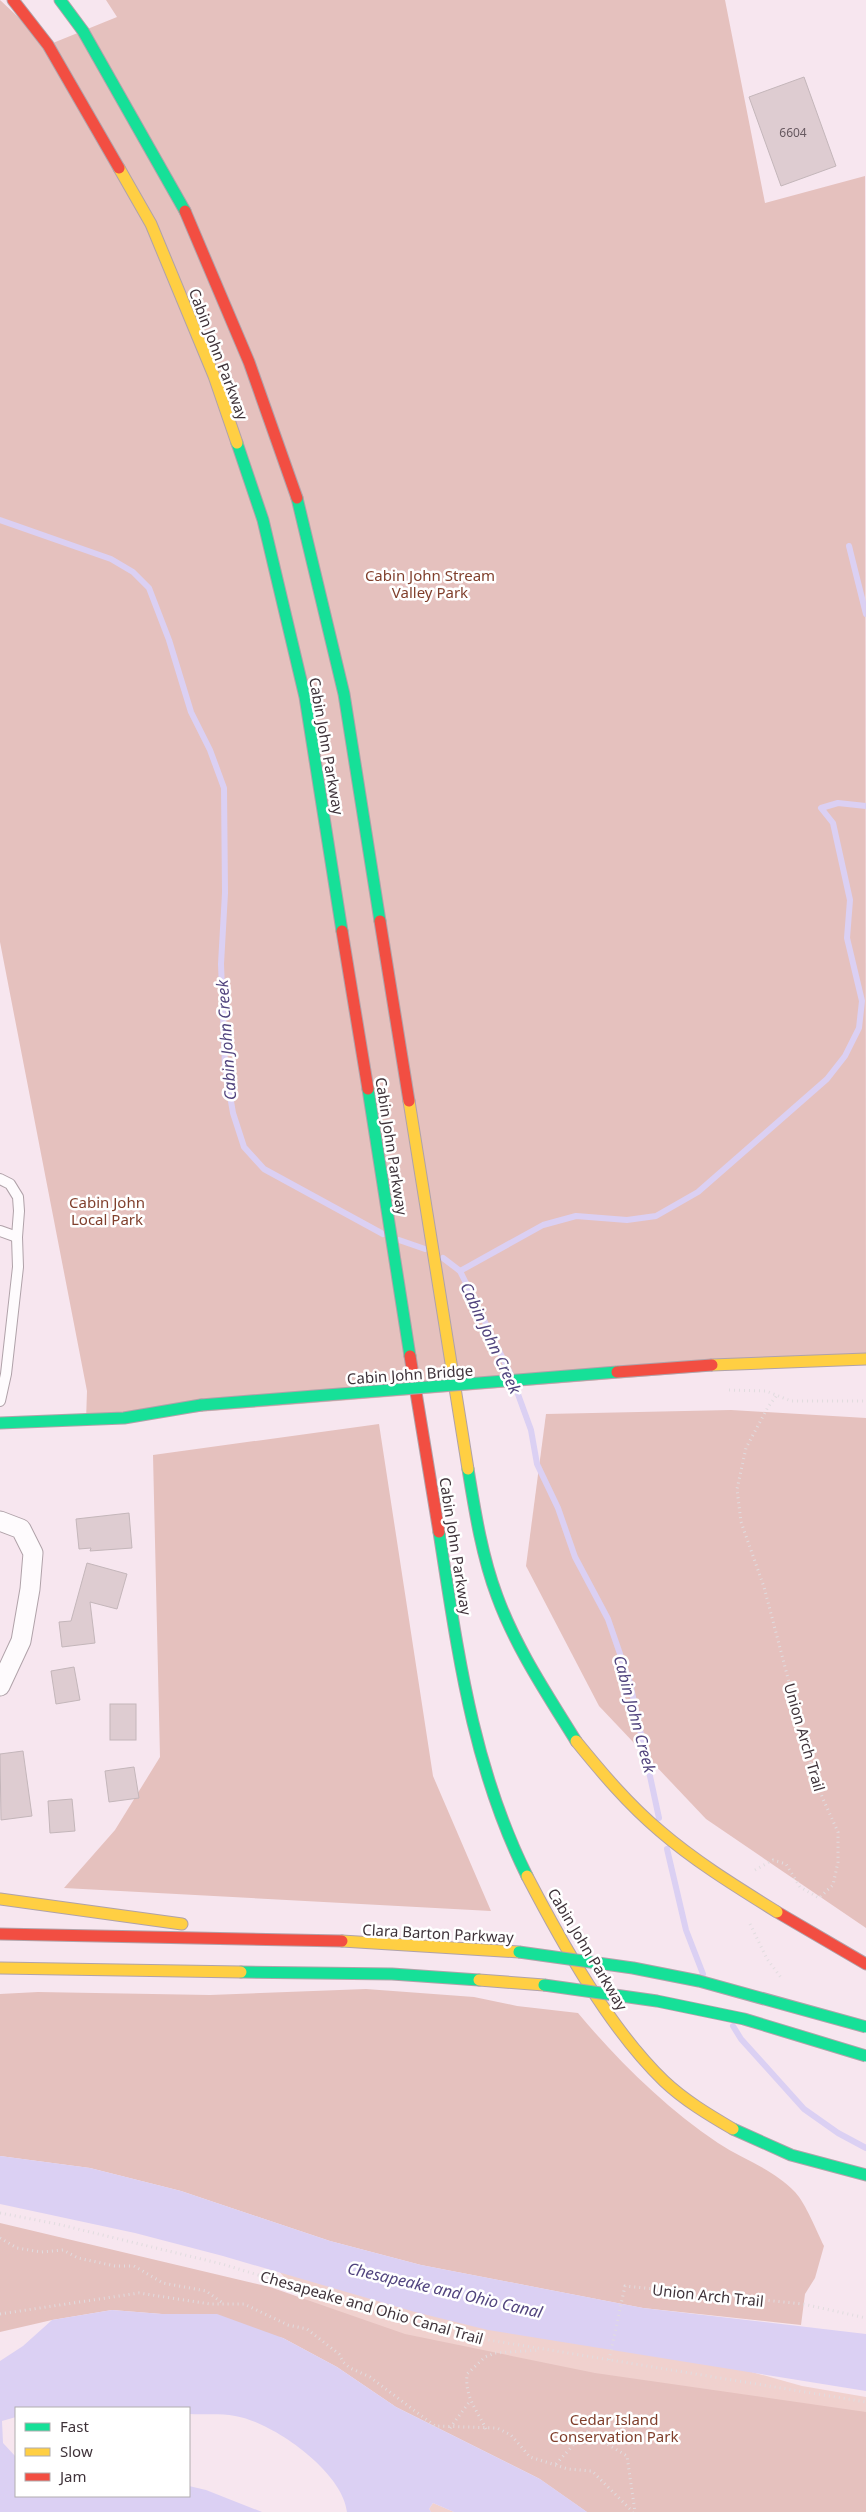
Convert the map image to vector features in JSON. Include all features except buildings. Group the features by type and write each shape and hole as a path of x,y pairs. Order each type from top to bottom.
{"main road":[{"name":"Cabin John Parkway","path":"13,0 48,45 151,224 214,376 263,520 305,697 464,1690 494,1800 516,1852 555,1929 623,2034 646,2061 676,2091 733,2129 793,2156 829,2168 866,2175"},
{"name":"Cabin John Parkway","path":"60,0 83,31 186,213 249,362 300,506 344,694 423,1188 462,1447 474,1507 497,1596 533,1672 576,1740 608,1779 644,1817 712,1871 866,1964"},
{"name":"Cabin John Bridge","path":"0,1423 124,1418 201,1405 712,1365 866,1360"},
{"path":"0,1899 127,1915 280,1940"},
{"name":"Clara Barton Parkway","path":"0,1934 280,1940 520,1952 633,1968 699,1981 866,2027"},
{"path":"0,1968 392,1974 544,1985 657,2001 744,2019 866,2056"},
{"path":"0,1976 58,1969"}],"street":[{"path":"0,1521 21,1529 33,1553 30,1589 21,1641 0,1686"}],"lane":[{"path":"0,1179 10,1184 18,1197 19,1211 17,1237 18,1267 6,1374 0,1401"},
{"path":"0,1231 17,1237"}],"path":[{"path":"721,1389 766,1391 791,1401 866,1401"},
{"name":"Union Arch Trail","path":"748,1875 773,1860 786,1864 800,1888 819,1898 833,1885 838,1862 838,1832 811,1766 764,1587 741,1522 737,1489 746,1448 768,1407 777,1395"},
{"path":"750,1923 767,1959 785,1983"},
{"name":"Chesapeake and Ohio Canal Trail","path":"0,2213 57,2224 222,2264 413,2322 489,2340 866,2402"},
{"path":"0,2238 17,2248 41,2252 63,2250 78,2258 115,2266 134,2266 162,2283 206,2291 224,2304"},
{"name":"Union Arch Trail","path":"608,2360 622,2290 625,2286 802,2304 866,2318"},
{"path":"0,2314 139,2293 224,2304 244,2304 288,2326 307,2329 338,2354 343,2362 370,2377 412,2406 420,2417 435,2426 450,2428 496,2428 511,2435 530,2457 568,2469 592,2471 634,2512"},
{"path":"486,2429 470,2401 466,2387 467,2374 485,2356 512,2351 545,2350"},
{"path":"450,2428 470,2401"},
{"path":"556,2464 586,2431 627,2456 634,2512"}],"green space":[{"name":"Cabin John Stream Valley Park","path":"0,0 48,45 117,17 106,0 725,0 765,203 865,176 866,1359 86,1421 87,1391 0,942"},
{"path":"731,1410 866,1418 866,1928 706,1819 599,1706 526,1566 546,1414"},
{"path":"379,1424 433,1776 491,1911 64,1888 115,1830 160,1757 153,1455"},
{"path":"366,1989 474,1997 517,2006 578,2013 626,2066 680,2115 718,2143 777,2177 799,2197 824,2246 815,2278 805,2294 801,2325 643,2308 421,2265 330,2241 181,2191 90,2168 0,2156 0,1994 38,1992 210,1995"},
{"name":"Cedar Island Conservation Park","path":"0,2223 270,2287 405,2334 595,2373 866,2412 866,2512 587,2512 540,2479 396,2407 337,2367 283,2338 162,2314 112,2310 52,2320 0,2332"},
{"name":"Cedar Island Conservation Park","path":"270,2261 705,2359 802,2386 866,2397 866,2512 587,2512 339,2339"},
{"path":"433,2503 454,2512 431,2512 429,2509"}],"water":[{"name":"Chesapeake and Ohio Canal","path":"0,2156 90,2168 181,2191 330,2241 421,2265 643,2308 866,2334 866,2391 488,2330 415,2312 223,2256 135,2233 0,2204"},
{"path":"112,2310 162,2314 217,2314 283,2338 337,2367 396,2407 540,2479 587,2512 454,2512 433,2503 429,2509 431,2512 347,2512 343,2497 333,2481 320,2466 286,2438 251,2420 229,2415 190,2414 190,2407 15,2407 15,2417 2,2421 3,2443 15,2456 15,2497 190,2497 190,2486 206,2490 262,2512 0,2512 0,2361 23,2346 52,2320"}],"waterway":[{"name":"Cabin John Creek","path":"0,520 111,559 133,572 149,588 169,640 191,712 210,750 224,788 225,893 221,964 225,1066 233,1113 244,1147 264,1169 383,1234"},
{"path":"849,546 866,614"},
{"path":"460,1271 543,1225 576,1216 627,1220 656,1216 698,1192 827,1079 845,1056 859,1028 862,1001 847,938 850,900 833,823 821,808 838,803 866,806"},
{"name":"Cabin John Creek","path":"399,1240 425,1249"},
{"name":"Cabin John Creek","path":"443,1258 460,1271 511,1375"},
{"name":"Cabin John Creek","path":"515,1386 531,1430 537,1464 558,1508 575,1557 608,1619 630,1683 659,1818"},
{"name":"Cabin John Creek","path":"667,1849 686,1930 703,1974"},
{"name":"Cabin John Creek","path":"733,2026 741,2039 804,2109 838,2133 866,2148"}],"traffic: fast":[{"path":"60,0 83,31 185,211"},
{"path":"237,443 263,520 305,697 342,931"},
{"path":"297,498 344,694 380,921"},
{"path":"368,1089 410,1356"},
{"path":"201,1405 617,1372"},
{"path":"0,1423 124,1418 201,1405"},
{"path":"468,1469 483,1550 497,1596 513,1634 543,1688 576,1741"},
{"path":"439,1532 469,1707 493,1792 508,1834 527,1876"},
{"path":"519,1952 633,1968 699,1981 866,2027"},
{"path":"241,1972 392,1974 479,1980"},
{"path":"544,1985 657,2001 744,2019 866,2056"},
{"path":"733,2129 791,2155 866,2175"}],"traffic: slow":[{"path":"119,168 151,224 214,376 237,443"},
{"path":"409,1101 468,1469"},
{"path":"712,1365 866,1359"},
{"path":"576,1741 626,1799 648,1821 702,1864 777,1912"},
{"path":"527,1876 571,1956 624,2036 644,2060 680,2095 733,2129"},
{"path":"0,1899 182,1924"},
{"path":"342,1941 519,1952"},
{"path":"0,1968 241,1972"},
{"path":"479,1980 544,1985"}],"traffic: jam":[{"path":"13,0 48,45 119,168"},
{"path":"185,211 249,362 297,498"},
{"path":"380,921 409,1101"},
{"path":"342,931 368,1089"},
{"path":"410,1356 439,1532"},
{"path":"617,1372 712,1365"},
{"path":"777,1912 866,1964"},
{"path":"0,1934 342,1941"}],"park label":[{"name":"Cabin John Local Park","path":"107,1210"}]}
